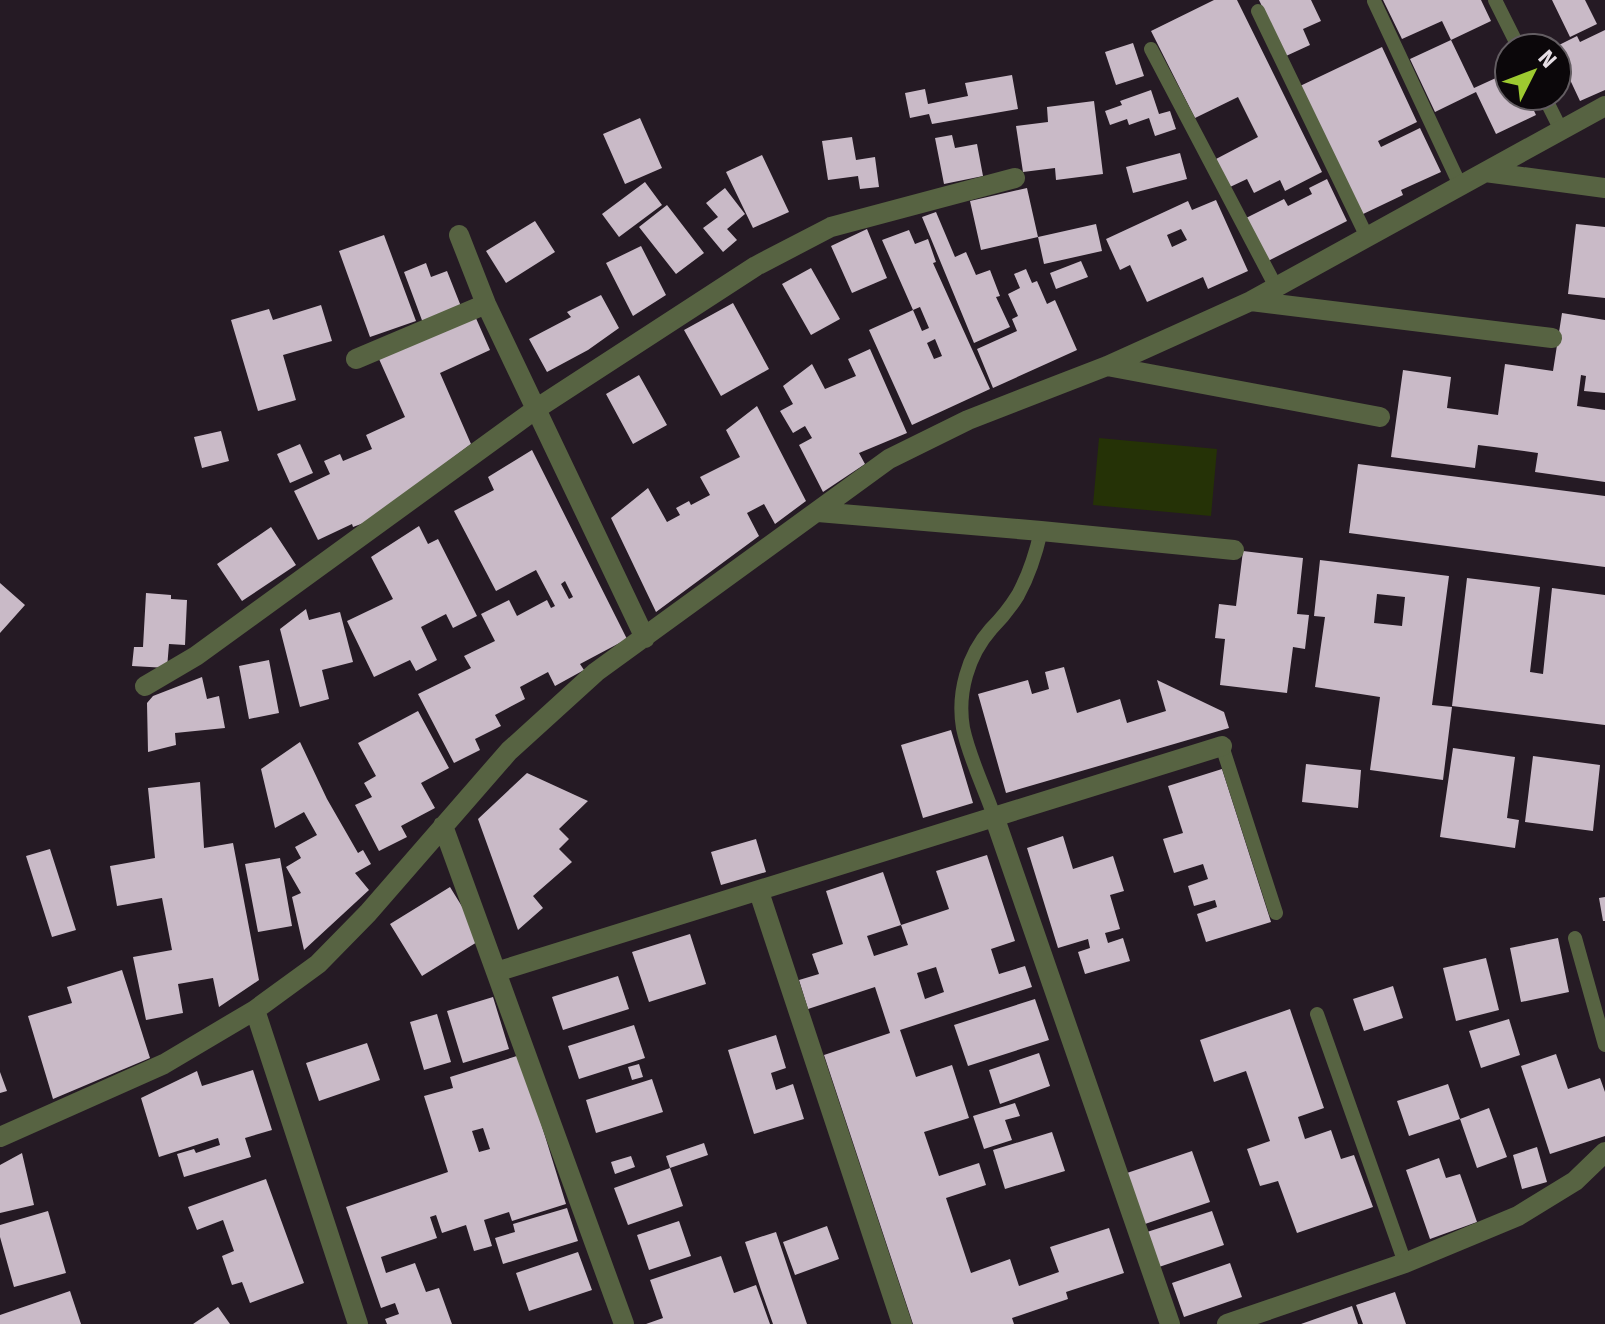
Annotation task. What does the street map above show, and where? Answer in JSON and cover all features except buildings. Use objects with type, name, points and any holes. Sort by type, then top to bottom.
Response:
[{"type":"street","points":[[0,1137],[164,1064],[255,1010],[318,964],[368,913],[509,751],[596,672],[889,459],[968,420],[1107,366],[1251,301],[1605,106]]},
{"type":"street","points":[[1485,172],[1605,188]]},
{"type":"street","points":[[145,686],[196,656],[536,409],[756,266],[831,227],[1015,178]]},
{"type":"street","points":[[459,235],[486,304],[645,638]]},
{"type":"street","points":[[1251,301],[1552,338]]},
{"type":"street","points":[[356,359],[486,304]]},
{"type":"street","points":[[1107,366],[1380,417]]},
{"type":"street","points":[[818,512],[1234,550]]},
{"type":"street","points":[[496,972],[1222,746]]},
{"type":"street","points":[[994,816],[1170,1324]]},
{"type":"street","points":[[443,826],[624,1324]]},
{"type":"street","points":[[759,892],[902,1324]]},
{"type":"street","points":[[255,1010],[358,1324]]},
{"type":"street","points":[[1227,1324],[1405,1263],[1518,1216],[1575,1181],[1605,1152]]},
{"type":"lane","points":[[1495,0],[1511,32]]},
{"type":"lane","points":[[1374,1],[1460,185]]},
{"type":"lane","points":[[1258,11],[1367,237]]},
{"type":"lane","points":[[1151,49],[1276,287]]},
{"type":"lane","points":[[1552,112],[1561,130]]},
{"type":"lane","points":[[994,816],[964,729],[963,692],[969,666],[981,643],[1004,617],[1018,594],[1030,569],[1041,531]]},
{"type":"lane","points":[[1222,746],[1276,913]]},
{"type":"lane","points":[[1575,938],[1605,1045]]},
{"type":"lane","points":[[1317,1014],[1405,1263]]},
{"type":"green space","points":[[1099,438],[1217,449],[1211,516],[1093,505]]}]
